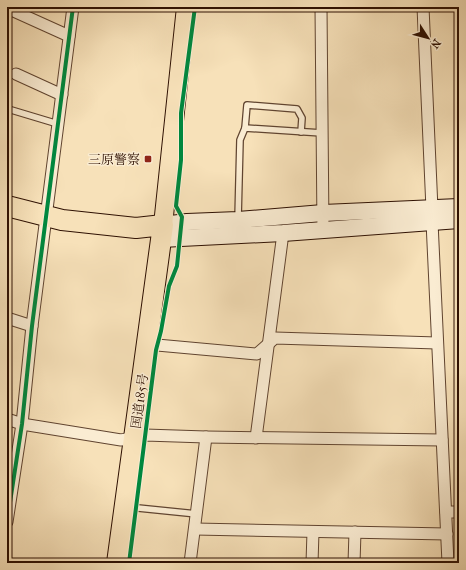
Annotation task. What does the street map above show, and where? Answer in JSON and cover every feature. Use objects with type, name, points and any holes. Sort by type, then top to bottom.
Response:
[{"type":"highway","points":[[7,206],[46,222],[93,234],[162,232]]},
{"type":"highway","points":[[7,218],[46,222]]},
{"type":"highway","name":"国道185号","points":[[117,563],[162,232]]},
{"type":"main road","points":[[162,232],[186,7]]},
{"type":"street","points":[[7,516],[22,424],[32,326],[73,7]]},
{"type":"street","points":[[321,7],[323,230]]},
{"type":"street","points":[[423,7],[448,563]]},
{"type":"street","points":[[7,8],[69,36]]},
{"type":"street","points":[[16,74],[62,95]]},
{"type":"street","points":[[162,232],[282,233],[323,230],[432,215],[459,207]]},
{"type":"street","points":[[162,232],[187,222],[238,220],[323,213],[432,215],[459,220]]},
{"type":"street","points":[[256,438],[282,233]]},
{"type":"street","points":[[7,318],[32,326]]},
{"type":"street","points":[[146,344],[257,354],[275,338],[438,343]]},
{"type":"street","points":[[7,419],[22,424],[121,440],[145,435],[442,440]]},
{"type":"street","points":[[190,563],[206,437]]},
{"type":"street","points":[[446,512],[459,512]]},
{"type":"street","points":[[195,529],[447,534]]},
{"type":"street","points":[[312,563],[313,532]]},
{"type":"street","points":[[354,563],[355,532]]},
{"type":"lane","points":[[238,220],[240,140],[245,128],[247,105],[297,109],[302,118],[301,132]]},
{"type":"lane","points":[[8,109],[58,124]]},
{"type":"lane","points":[[245,128],[322,133]]},
{"type":"lane","points":[[138,508],[197,514]]},
{"type":"cycle path","points":[[7,522],[22,424],[32,326],[73,7]]},
{"type":"cycle path","points":[[129,563],[156,350],[169,286],[177,266],[182,217],[176,206],[181,160],[181,113],[195,7]]},
{"type":"place","name":"三原警察","points":[[148,159]]}]
